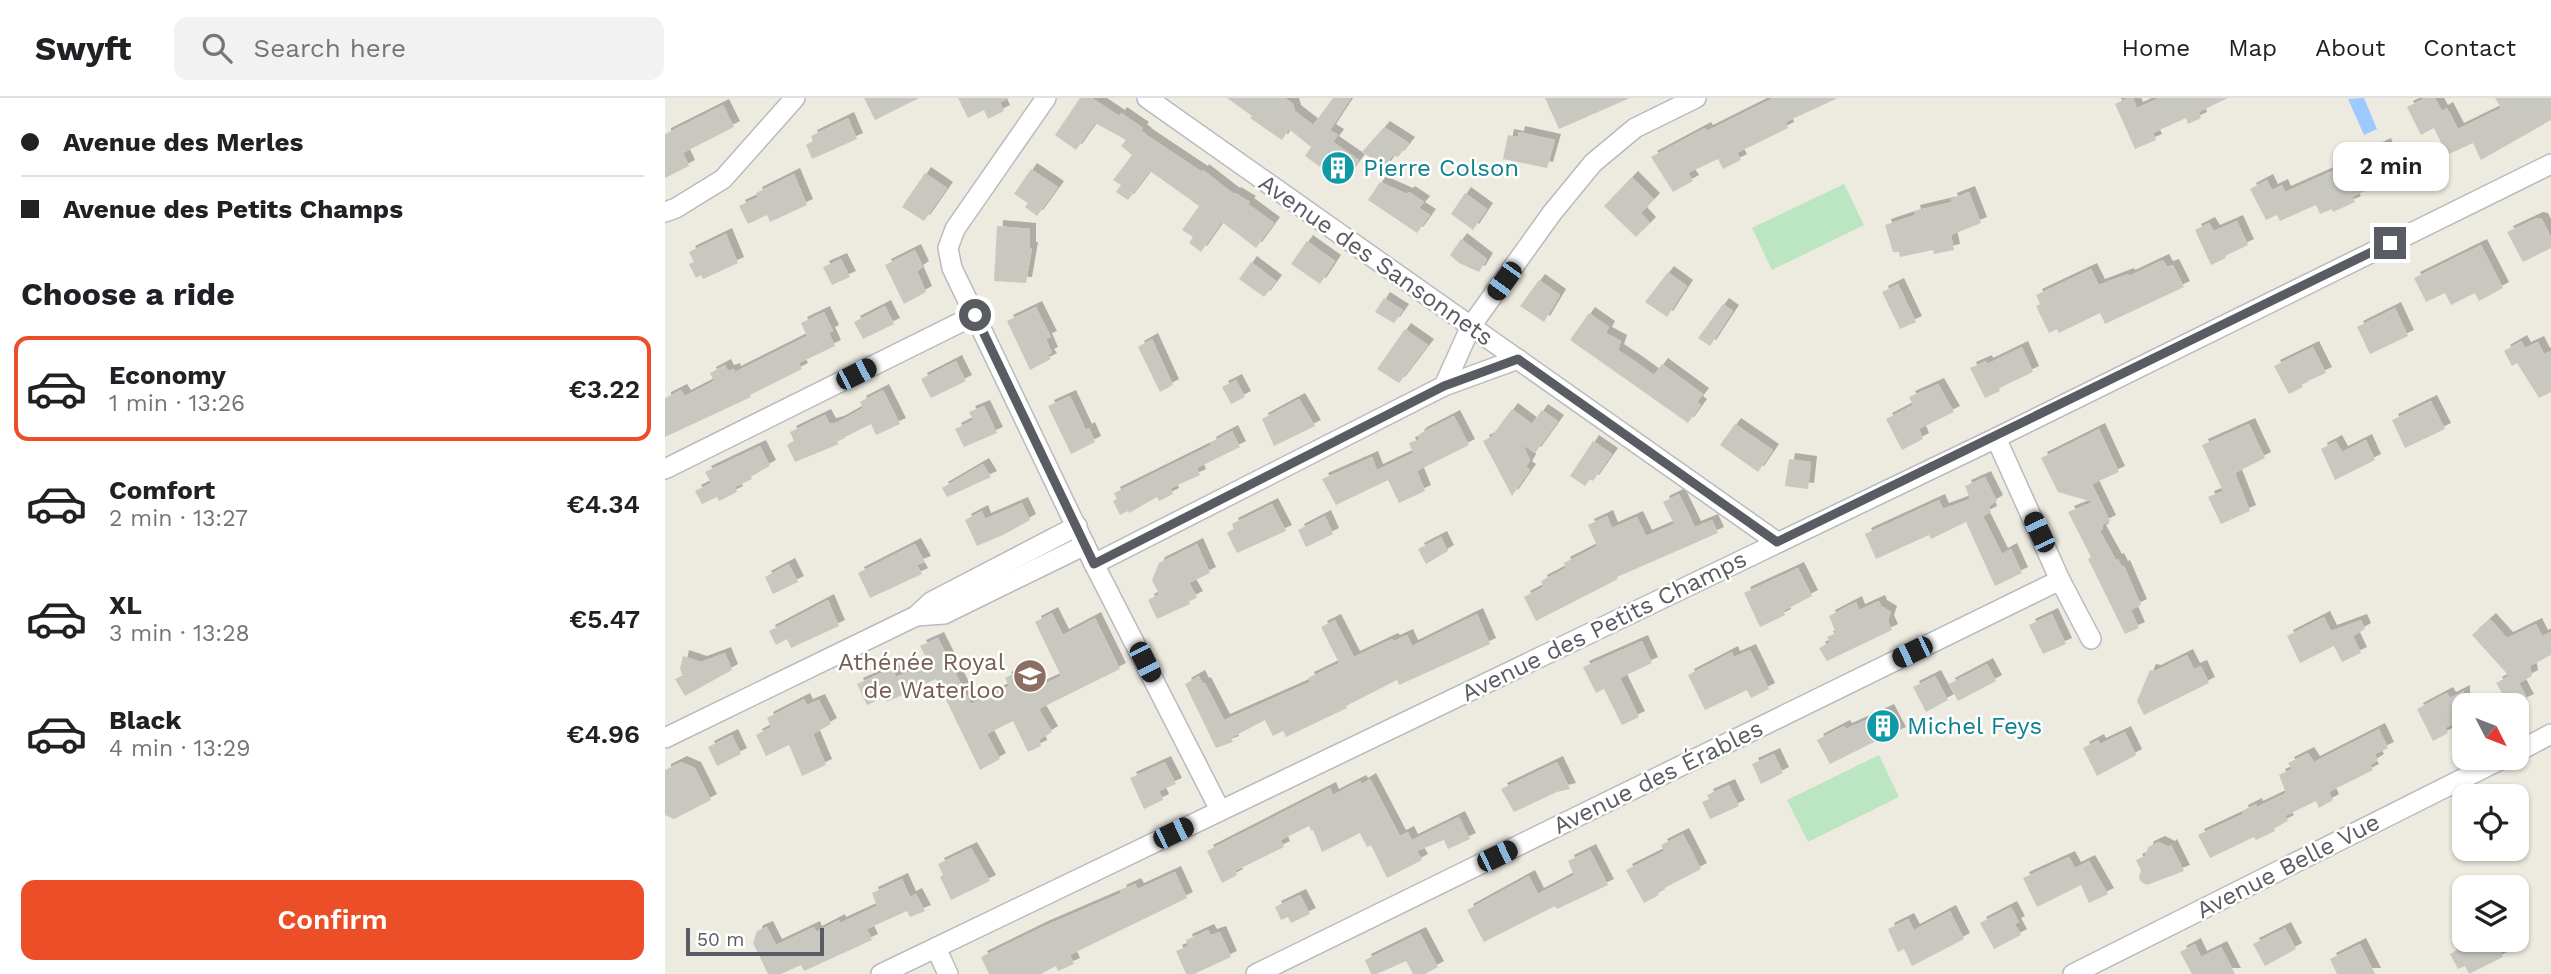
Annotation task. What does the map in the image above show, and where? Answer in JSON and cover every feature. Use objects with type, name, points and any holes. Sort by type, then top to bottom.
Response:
[{"type":"street","points":[[665,212],[723,179],[796,98]]},
{"type":"street","points":[[1046,98],[955,229],[949,248],[952,268],[1094,564],[1220,810]]},
{"type":"street","name":"Avenue des Sansonnets","points":[[1147,98],[1777,542]]},
{"type":"street","points":[[1444,386],[1471,326],[1552,212],[1593,163],[1635,128],[1696,98]]},
{"type":"street","name":"Avenue des Petits Champs","points":[[881,974],[1996,438],[2551,164]]},
{"type":"street","points":[[665,469],[975,315]]},
{"type":"street","points":[[1094,564],[1444,386],[1518,359]]},
{"type":"street","points":[[1996,438],[2060,580],[2091,639]]},
{"type":"street","points":[[665,738],[916,616],[931,602],[1077,526]]},
{"type":"street","points":[[916,616],[944,614],[1085,545]]},
{"type":"street","name":"Avenue des Érables","points":[[1256,974],[2060,580]]},
{"type":"street","points":[[2529,745],[2551,734]]},
{"type":"street","name":"Avenue Belle Vue","points":[[2073,974],[2480,770]]},
{"type":"street","points":[[936,948],[948,974]]},
{"type":"green space","points":[[1844,184],[1864,225],[1772,270],[1752,228]]},
{"type":"green space","points":[[1879,755],[1899,797],[1808,842],[1787,800]]},
{"type":"water","points":[[2364,98],[2377,129],[2364,135],[2348,99]]},
{"type":"building","points":[[864,98],[919,98],[875,120]]},
{"type":"building","points":[[958,98],[1009,98],[1000,102],[1004,111],[988,119],[984,110],[968,118]]},
{"type":"building","points":[[1080,98],[1092,98],[1119,116],[1121,113],[1143,128],[1141,130],[1148,136],[1250,202],[1248,204],[1274,223],[1256,248],[1222,222],[1201,252],[1189,243],[1193,237],[1182,230],[1199,206],[1150,171],[1128,200],[1116,192],[1121,185],[1113,180],[1132,155],[1121,146],[1126,140],[1095,123],[1076,150],[1055,135]]},
{"type":"building","points":[[1227,98],[1285,98],[1293,104],[1295,111],[1313,125],[1333,98],[1351,98],[1330,130],[1338,135],[1333,142],[1359,160],[1342,183],[1305,156],[1311,147],[1289,129],[1282,140]]},
{"type":"building","points":[[1545,98],[1630,98],[1559,129]]},
{"type":"building","points":[[1773,98],[1838,98],[1786,122],[1788,128],[1737,153],[1741,160],[1723,169],[1718,159],[1688,173],[1693,181],[1673,192],[1651,157],[1705,128],[1707,131]]},
{"type":"building","points":[[2133,98],[2137,108],[2159,98],[2228,98],[2199,112],[2201,118],[2188,124],[2186,118],[2153,133],[2156,140],[2135,149],[2115,104]]},
{"type":"building","points":[[2425,98],[2435,98],[2442,111],[2447,108],[2458,129],[2501,108],[2495,98],[2551,98],[2551,120],[2481,160],[2473,143],[2447,155],[2434,128],[2421,135],[2407,107]]},
{"type":"building","points":[[723,105],[734,127],[683,153],[689,166],[665,178],[665,134]]},
{"type":"building","points":[[848,118],[857,139],[812,159],[806,145],[813,141],[811,136]]},
{"type":"building","points":[[1384,127],[1409,143],[1398,157],[1393,155],[1385,167],[1362,152]]},
{"type":"building","points":[[1519,132],[1555,140],[1547,168],[1503,159],[1508,135],[1518,137]]},
{"type":"building","points":[[2385,144],[2400,181],[2384,187],[2383,183],[2352,197],[2355,202],[2333,212],[2332,209],[2320,214],[2316,205],[2280,221],[2277,215],[2266,220],[2250,189],[2267,180],[2272,190],[2282,185],[2285,192],[2339,168],[2334,158],[2351,150],[2355,158]]},
{"type":"building","points":[[1031,169],[1058,187],[1037,216],[1025,207],[1028,203],[1014,194]]},
{"type":"building","points":[[925,173],[947,188],[924,221],[902,207]]},
{"type":"building","points":[[794,174],[807,205],[770,222],[767,215],[748,224],[739,206],[758,197],[756,193]]},
{"type":"building","points":[[1632,177],[1654,199],[1641,213],[1650,223],[1636,237],[1604,206]]},
{"type":"building","points":[[1380,182],[1407,194],[1409,192],[1424,202],[1419,208],[1430,215],[1417,233],[1368,200]]},
{"type":"building","points":[[1969,192],[1981,223],[1951,235],[1954,250],[1934,254],[1933,250],[1900,257],[1899,252],[1893,252],[1885,225],[1915,215],[1914,211],[1952,202],[1951,199]]},
{"type":"building","points":[[1465,193],[1487,209],[1473,230],[1451,214]]},
{"type":"building","points":[[2537,218],[2542,219],[2551,237],[2551,248],[2523,262],[2507,232]]},
{"type":"building","points":[[2237,221],[2248,245],[2211,265],[2195,230],[2209,223],[2214,231]]},
{"type":"building","points":[[997,226],[1030,229],[1032,248],[1026,283],[994,281]]},
{"type":"building","points":[[726,234],[738,263],[703,279],[701,275],[696,278],[689,264],[694,262],[689,252]]},
{"type":"building","points":[[1461,239],[1487,259],[1479,272],[1459,263],[1450,255]]},
{"type":"building","points":[[1307,241],[1335,261],[1320,284],[1291,264]]},
{"type":"building","points":[[2481,245],[2503,288],[2479,301],[2475,293],[2451,305],[2445,293],[2426,302],[2414,278]]},
{"type":"building","points":[[915,250],[923,267],[917,271],[926,292],[904,304],[885,265]]},
{"type":"building","points":[[841,259],[850,277],[832,285],[823,267]]},
{"type":"building","points":[[2163,260],[2167,267],[2173,265],[2184,287],[2105,324],[2100,313],[2059,333],[2057,329],[2049,333],[2036,306],[2040,304],[2036,295],[2091,269],[2099,285],[2128,274],[2129,276]]},
{"type":"building","points":[[1251,262],[1276,281],[1264,297],[1239,279]]},
{"type":"building","points":[[1668,272],[1687,286],[1667,317],[1645,302]]},
{"type":"building","points":[[1539,280],[1560,295],[1544,322],[1520,306]]},
{"type":"building","points":[[1898,284],[1916,322],[1900,329],[1882,292]]},
{"type":"building","points":[[1384,298],[1403,310],[1394,323],[1375,312]]},
{"type":"building","points":[[1723,304],[1733,311],[1710,346],[1698,338]]},
{"type":"building","points":[[885,306],[894,324],[863,339],[854,322]]},
{"type":"building","points":[[1036,307],[1051,337],[1046,339],[1052,353],[1048,355],[1051,359],[1030,370],[1007,321]]},
{"type":"building","points":[[2395,308],[2408,336],[2370,354],[2357,327]]},
{"type":"building","points":[[824,312],[833,331],[829,333],[835,346],[799,363],[802,369],[750,395],[751,397],[665,437],[665,398],[681,390],[685,396],[714,381],[710,373],[725,365],[728,371],[734,369],[735,372],[807,336],[801,323]]},
{"type":"building","points":[[1589,313],[1609,327],[1606,333],[1621,341],[1618,350],[1654,375],[1662,364],[1703,394],[1697,402],[1701,405],[1688,423],[1570,340]]},
{"type":"building","points":[[1405,329],[1428,345],[1399,383],[1377,369]]},
{"type":"building","points":[[1152,339],[1173,385],[1160,392],[1138,347]]},
{"type":"building","points":[[2521,341],[2525,348],[2538,342],[2544,354],[2551,351],[2551,392],[2539,398],[2517,363],[2512,366],[2504,351]]},
{"type":"building","points":[[2022,347],[2033,372],[1999,388],[2000,391],[1985,398],[1970,368],[1986,361],[1987,364]]},
{"type":"building","points":[[2313,347],[2326,373],[2301,384],[2303,387],[2289,394],[2274,366]]},
{"type":"building","points":[[956,361],[966,381],[931,398],[921,379]]},
{"type":"building","points":[[1236,380],[1245,397],[1231,404],[1222,387]]},
{"type":"building","points":[[1938,384],[1954,412],[1919,429],[1923,439],[1902,450],[1886,419],[1913,405],[1909,397]]},
{"type":"building","points":[[883,390],[900,424],[876,435],[871,424],[837,442],[839,444],[795,462],[787,445],[794,441],[790,432],[825,415],[830,424],[838,422],[863,408],[860,402]]},
{"type":"building","points":[[1070,396],[1086,430],[1089,428],[1095,442],[1071,454],[1048,406]]},
{"type":"building","points":[[1299,399],[1315,426],[1274,446],[1262,419]]},
{"type":"building","points":[[2431,401],[2445,429],[2405,448],[2392,420]]},
{"type":"building","points":[[984,406],[997,433],[964,447],[955,429],[973,420],[969,412]]},
{"type":"building","points":[[1512,409],[1532,424],[1542,410],[1558,421],[1535,453],[1523,445],[1530,460],[1526,467],[1530,470],[1512,496],[1483,441],[1491,437]]},
{"type":"building","points":[[1454,416],[1469,445],[1417,471],[1425,491],[1399,503],[1388,480],[1336,505],[1322,479],[1372,457],[1377,470],[1413,453],[1409,443],[1420,439],[1418,436],[1421,433]]},
{"type":"building","points":[[1735,424],[1773,450],[1758,472],[1720,445]]},
{"type":"building","points":[[2249,424],[2265,458],[2235,473],[2250,511],[2221,524],[2208,497],[2223,491],[2202,445]]},
{"type":"building","points":[[2099,429],[2119,472],[2092,484],[2110,521],[2102,525],[2103,529],[2100,531],[2116,560],[2124,566],[2141,605],[2131,610],[2139,628],[2125,634],[2068,512],[2093,502],[2058,492],[2041,458]]},
{"type":"building","points":[[1232,431],[1240,447],[1197,468],[1200,475],[1171,488],[1173,494],[1159,501],[1157,497],[1129,513],[1128,511],[1120,515],[1113,501],[1117,499],[1114,493],[1211,445],[1210,443]]},
{"type":"building","points":[[2366,440],[2375,460],[2335,480],[2321,449],[2336,441],[2342,452]]},
{"type":"building","points":[[1593,441],[1612,454],[1593,481],[1590,479],[1585,486],[1570,476]]},
{"type":"building","points":[[760,446],[770,466],[735,487],[737,492],[719,501],[717,497],[702,504],[695,491],[711,483],[705,472]]},
{"type":"building","points":[[1789,459],[1811,462],[1808,489],[1785,486]]},
{"type":"building","points":[[983,464],[991,477],[947,497],[942,488]]},
{"type":"building","points":[[1985,477],[1997,501],[1989,506],[1991,512],[1983,516],[2002,554],[2011,549],[2022,573],[1995,586],[1966,522],[1931,539],[1929,535],[1876,559],[1865,534],[1939,500],[1943,509],[1970,499],[1965,486]]},
{"type":"building","points":[[1679,494],[1695,527],[1712,520],[1718,533],[1617,577],[1618,579],[1536,621],[1524,597],[1543,587],[1541,581],[1566,568],[1564,563],[1597,546],[1588,525],[1607,516],[1612,528],[1637,517],[1646,536],[1674,524],[1663,502]]},
{"type":"building","points":[[1022,503],[1030,520],[977,546],[965,520],[982,511],[985,519]]},
{"type":"building","points":[[1272,504],[1286,531],[1237,553],[1227,533],[1234,529],[1232,524]]},
{"type":"building","points":[[1325,516],[1333,534],[1306,547],[1298,530]]},
{"type":"building","points":[[1441,537],[1448,551],[1426,564],[1418,549]]},
{"type":"building","points":[[915,544],[925,562],[917,565],[922,574],[870,598],[858,573]]},
{"type":"building","points":[[1197,544],[1210,573],[1189,583],[1197,597],[1189,601],[1190,604],[1157,619],[1148,600],[1159,594],[1152,580],[1159,563]]},
{"type":"building","points":[[789,564],[798,582],[773,594],[765,577]]},
{"type":"building","points":[[1798,568],[1812,596],[1783,611],[1785,615],[1760,627],[1744,593]]},
{"type":"building","points":[[828,600],[839,626],[791,648],[787,639],[776,645],[769,631]]},
{"type":"building","points":[[1879,601],[1881,606],[1891,612],[1888,621],[1892,630],[1827,661],[1819,648],[1830,642],[1827,637],[1836,633],[1829,616],[1856,602],[1859,610]]},
{"type":"building","points":[[1052,613],[1063,635],[1095,618],[1120,669],[1039,709],[1052,732],[1039,740],[1041,746],[1028,752],[1013,721],[987,734],[1000,759],[980,770],[936,679],[887,702],[885,697],[867,705],[857,684],[892,668],[896,677],[929,663],[920,646],[938,638],[971,704],[1009,686],[1005,678],[1023,669],[1033,689],[1061,676],[1035,622]]},
{"type":"building","points":[[1477,614],[1490,644],[1399,685],[1397,680],[1286,737],[1283,731],[1273,736],[1265,720],[1231,738],[1233,742],[1216,748],[1185,684],[1199,676],[1224,720],[1310,682],[1308,678],[1339,663],[1321,627],[1335,620],[1354,657],[1407,635],[1412,646]]},
{"type":"building","points":[[2052,614],[2066,644],[2043,654],[2029,625]]},
{"type":"building","points":[[2324,617],[2331,631],[2361,620],[2365,629],[2353,636],[2361,653],[2342,662],[2334,646],[2300,663],[2287,636]]},
{"type":"building","points":[[2490,619],[2507,638],[2536,624],[2542,636],[2551,632],[2551,655],[2530,666],[2532,676],[2519,683],[2524,693],[2502,693],[2496,683],[2509,676],[2472,635]]},
{"type":"building","points":[[1642,641],[1652,663],[1620,678],[1639,717],[1622,725],[1604,689],[1596,693],[1583,667]]},
{"type":"building","points":[[1750,650],[1769,689],[1751,698],[1747,690],[1705,710],[1688,675],[1732,652],[1734,657]]},
{"type":"building","points":[[725,653],[732,670],[685,696],[675,679],[683,675],[680,669],[683,656],[701,662]]},
{"type":"building","points":[[2187,655],[2194,669],[2201,666],[2209,683],[2144,715],[2137,701],[2150,670],[2155,671]]},
{"type":"building","points":[[1987,664],[1996,681],[1958,701],[1949,684]]},
{"type":"building","points":[[1935,676],[1948,700],[1926,712],[1913,687]]},
{"type":"building","points":[[2447,693],[2452,697],[2452,724],[2445,728],[2448,733],[2433,741],[2417,709]]},
{"type":"building","points":[[804,699],[807,705],[819,700],[831,724],[813,734],[826,765],[802,776],[789,745],[766,756],[756,735],[771,727],[767,718]]},
{"type":"building","points":[[1888,710],[1900,733],[1879,742],[1878,740],[1830,764],[1817,740],[1844,726],[1846,729]]},
{"type":"building","points":[[2379,729],[2388,748],[2375,754],[2378,760],[2370,765],[2373,770],[2329,792],[2333,800],[2319,808],[2316,801],[2285,816],[2288,821],[2274,828],[2275,831],[2256,840],[2254,837],[2210,858],[2198,835],[2243,814],[2242,811],[2256,804],[2257,807],[2286,793],[2279,775],[2292,769],[2288,763],[2308,753],[2314,762]]},
{"type":"building","points":[[2125,732],[2136,755],[2097,776],[2083,748],[2098,740],[2100,744]]},
{"type":"building","points":[[732,735],[741,754],[717,766],[708,747]]},
{"type":"building","points":[[1774,754],[1783,773],[1761,784],[1752,764]]},
{"type":"building","points":[[681,762],[695,768],[711,800],[674,819],[665,815],[665,770]]},
{"type":"building","points":[[1165,762],[1176,784],[1159,791],[1163,800],[1144,809],[1130,778]]},
{"type":"building","points":[[1557,762],[1570,789],[1557,792],[1514,812],[1501,789]]},
{"type":"building","points":[[1370,779],[1400,836],[1408,832],[1412,840],[1459,817],[1470,839],[1448,849],[1444,840],[1417,851],[1422,860],[1387,878],[1371,845],[1367,847],[1360,833],[1322,852],[1309,826],[1281,840],[1284,847],[1235,871],[1237,875],[1222,883],[1207,851],[1330,788],[1333,795],[1360,781],[1362,784]]},
{"type":"building","points":[[1729,785],[1739,806],[1710,819],[1702,802],[1709,799],[1707,795]]},
{"type":"building","points":[[1683,834],[1701,869],[1657,892],[1659,895],[1644,903],[1626,870],[1664,851],[1661,845]]},
{"type":"building","points":[[2159,842],[2169,847],[2171,845],[2184,871],[2147,885],[2141,882],[2141,870],[2136,860],[2145,856],[2148,847]]},
{"type":"building","points":[[971,848],[990,881],[951,900],[940,877],[943,875],[938,864]]},
{"type":"building","points":[[1590,850],[1608,885],[1557,909],[1555,906],[1484,942],[1467,910],[1529,876],[1538,894],[1574,875],[1568,861]]},
{"type":"building","points":[[2069,857],[2075,868],[2089,861],[2108,894],[2089,903],[2081,885],[2037,907],[2023,878]]},
{"type":"building","points":[[1175,872],[1187,898],[1070,955],[1074,964],[1058,971],[1056,966],[1041,974],[989,974],[981,957],[1121,893],[1120,891],[1135,884],[1138,889]]},
{"type":"building","points":[[902,879],[910,897],[916,894],[925,911],[910,917],[907,911],[867,929],[872,940],[804,971],[801,965],[781,974],[768,974],[753,943],[757,931],[767,927],[776,945],[814,927],[816,932],[877,906],[872,893]]},
{"type":"building","points":[[1300,895],[1310,914],[1291,923],[1288,917],[1281,920],[1275,907]]},
{"type":"building","points":[[2011,907],[2019,922],[2015,924],[2021,935],[1994,949],[1980,923]]},
{"type":"building","points":[[1950,911],[1964,939],[1912,966],[1904,949],[1898,952],[1888,929],[1908,919],[1914,930]]},
{"type":"building","points":[[2285,928],[2296,949],[2265,966],[2253,944]]},
{"type":"building","points":[[1208,930],[1211,935],[1220,932],[1231,957],[1194,974],[1186,974],[1176,951],[1188,946],[1186,940]]},
{"type":"building","points":[[1420,933],[1438,967],[1425,974],[1413,974],[1406,961],[1371,974],[1365,960]]},
{"type":"building","points":[[2195,944],[2201,957],[2221,947],[2235,974],[2192,974],[2180,952]]},
{"type":"building","points":[[2360,944],[2375,974],[2337,974],[2330,959]]},
{"type":"building","points":[[2500,952],[2503,957],[2469,974],[2465,966],[2458,969],[2450,954]]},
{"type":"place","name":"Pierre Colson","points":[[1338,168]]},
{"type":"place","name":"Athénée Royal de Waterloo","points":[[1030,676]]},
{"type":"place","name":"Michel Feys","points":[[1883,726]]},
{"type":"route","points":[[975,315],[1094,564],[1444,386],[1518,359],[1777,542],[1996,438],[2390,243]]}]
